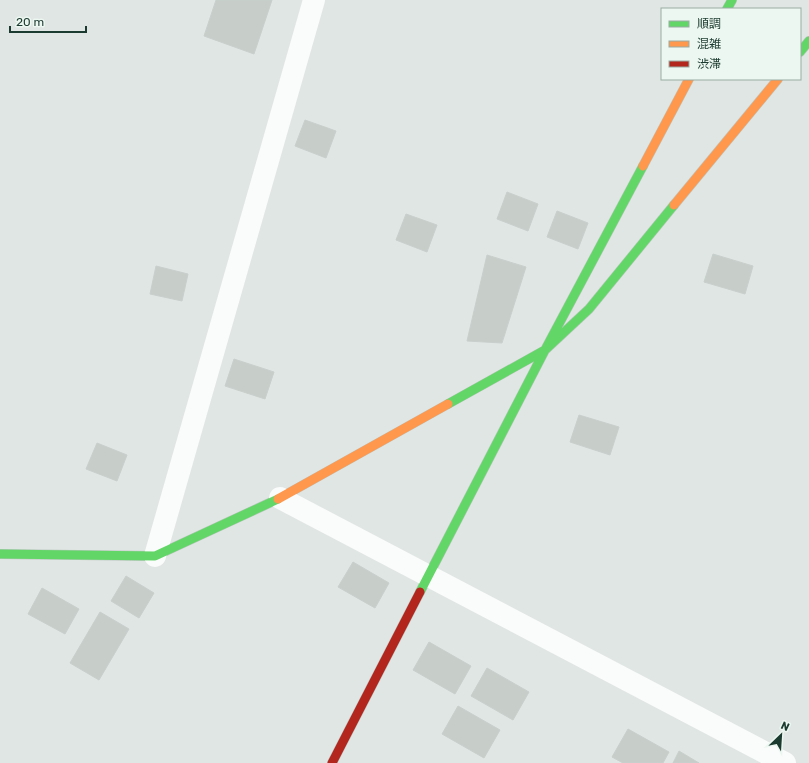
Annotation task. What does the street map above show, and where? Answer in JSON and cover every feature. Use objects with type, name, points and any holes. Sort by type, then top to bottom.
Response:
[{"type":"street","points":[[155,556],[314,0]]},
{"type":"street","points":[[801,51],[809,41]]},
{"type":"street","points":[[332,763],[430,576],[545,350],[689,80]]},
{"type":"street","points":[[0,554],[155,556],[280,498],[545,350],[589,309],[777,80]]},
{"type":"street","points":[[280,498],[785,763]]},
{"type":"building","points":[[216,0],[272,0],[254,54],[204,36]]},
{"type":"building","points":[[305,120],[336,131],[326,158],[295,146]]},
{"type":"building","points":[[507,192],[538,204],[528,231],[497,219]]},
{"type":"building","points":[[557,211],[588,223],[578,249],[547,237]]},
{"type":"building","points":[[406,214],[437,225],[427,252],[396,240]]},
{"type":"building","points":[[713,254],[753,266],[745,294],[704,282]]},
{"type":"building","points":[[487,255],[526,267],[502,343],[467,341]]},
{"type":"building","points":[[156,266],[188,274],[182,301],[150,294]]},
{"type":"building","points":[[234,359],[274,372],[265,399],[225,386]]},
{"type":"building","points":[[579,415],[619,427],[610,455],[570,442]]},
{"type":"building","points":[[97,443],[127,455],[117,481],[86,469]]},
{"type":"building","points":[[353,562],[389,583],[375,608],[338,587]]},
{"type":"building","points":[[126,576],[154,593],[139,618],[111,601]]},
{"type":"building","points":[[42,588],[79,609],[65,634],[28,614]]},
{"type":"building","points":[[100,612],[129,629],[99,680],[70,663]]},
{"type":"building","points":[[429,642],[471,666],[455,694],[413,670]]},
{"type":"building","points":[[487,668],[529,692],[513,720],[471,696]]},
{"type":"building","points":[[458,706],[500,730],[484,758],[442,734]]},
{"type":"building","points":[[628,729],[669,752],[663,763],[623,763],[612,757]]},
{"type":"building","points":[[679,751],[699,763],[673,763]]},
{"type":"traffic: fast","points":[[728,8],[732,0]]},
{"type":"traffic: fast","points":[[801,51],[809,41]]},
{"type":"traffic: fast","points":[[420,592],[545,350],[643,166]]},
{"type":"traffic: fast","points":[[448,404],[545,350],[589,309],[674,205]]},
{"type":"traffic: fast","points":[[0,554],[155,556],[278,499]]},
{"type":"traffic: slow","points":[[643,166],[688,80]]},
{"type":"traffic: slow","points":[[674,205],[777,80]]},
{"type":"traffic: slow","points":[[278,499],[448,404]]},
{"type":"traffic: jam","points":[[332,763],[420,592]]}]
